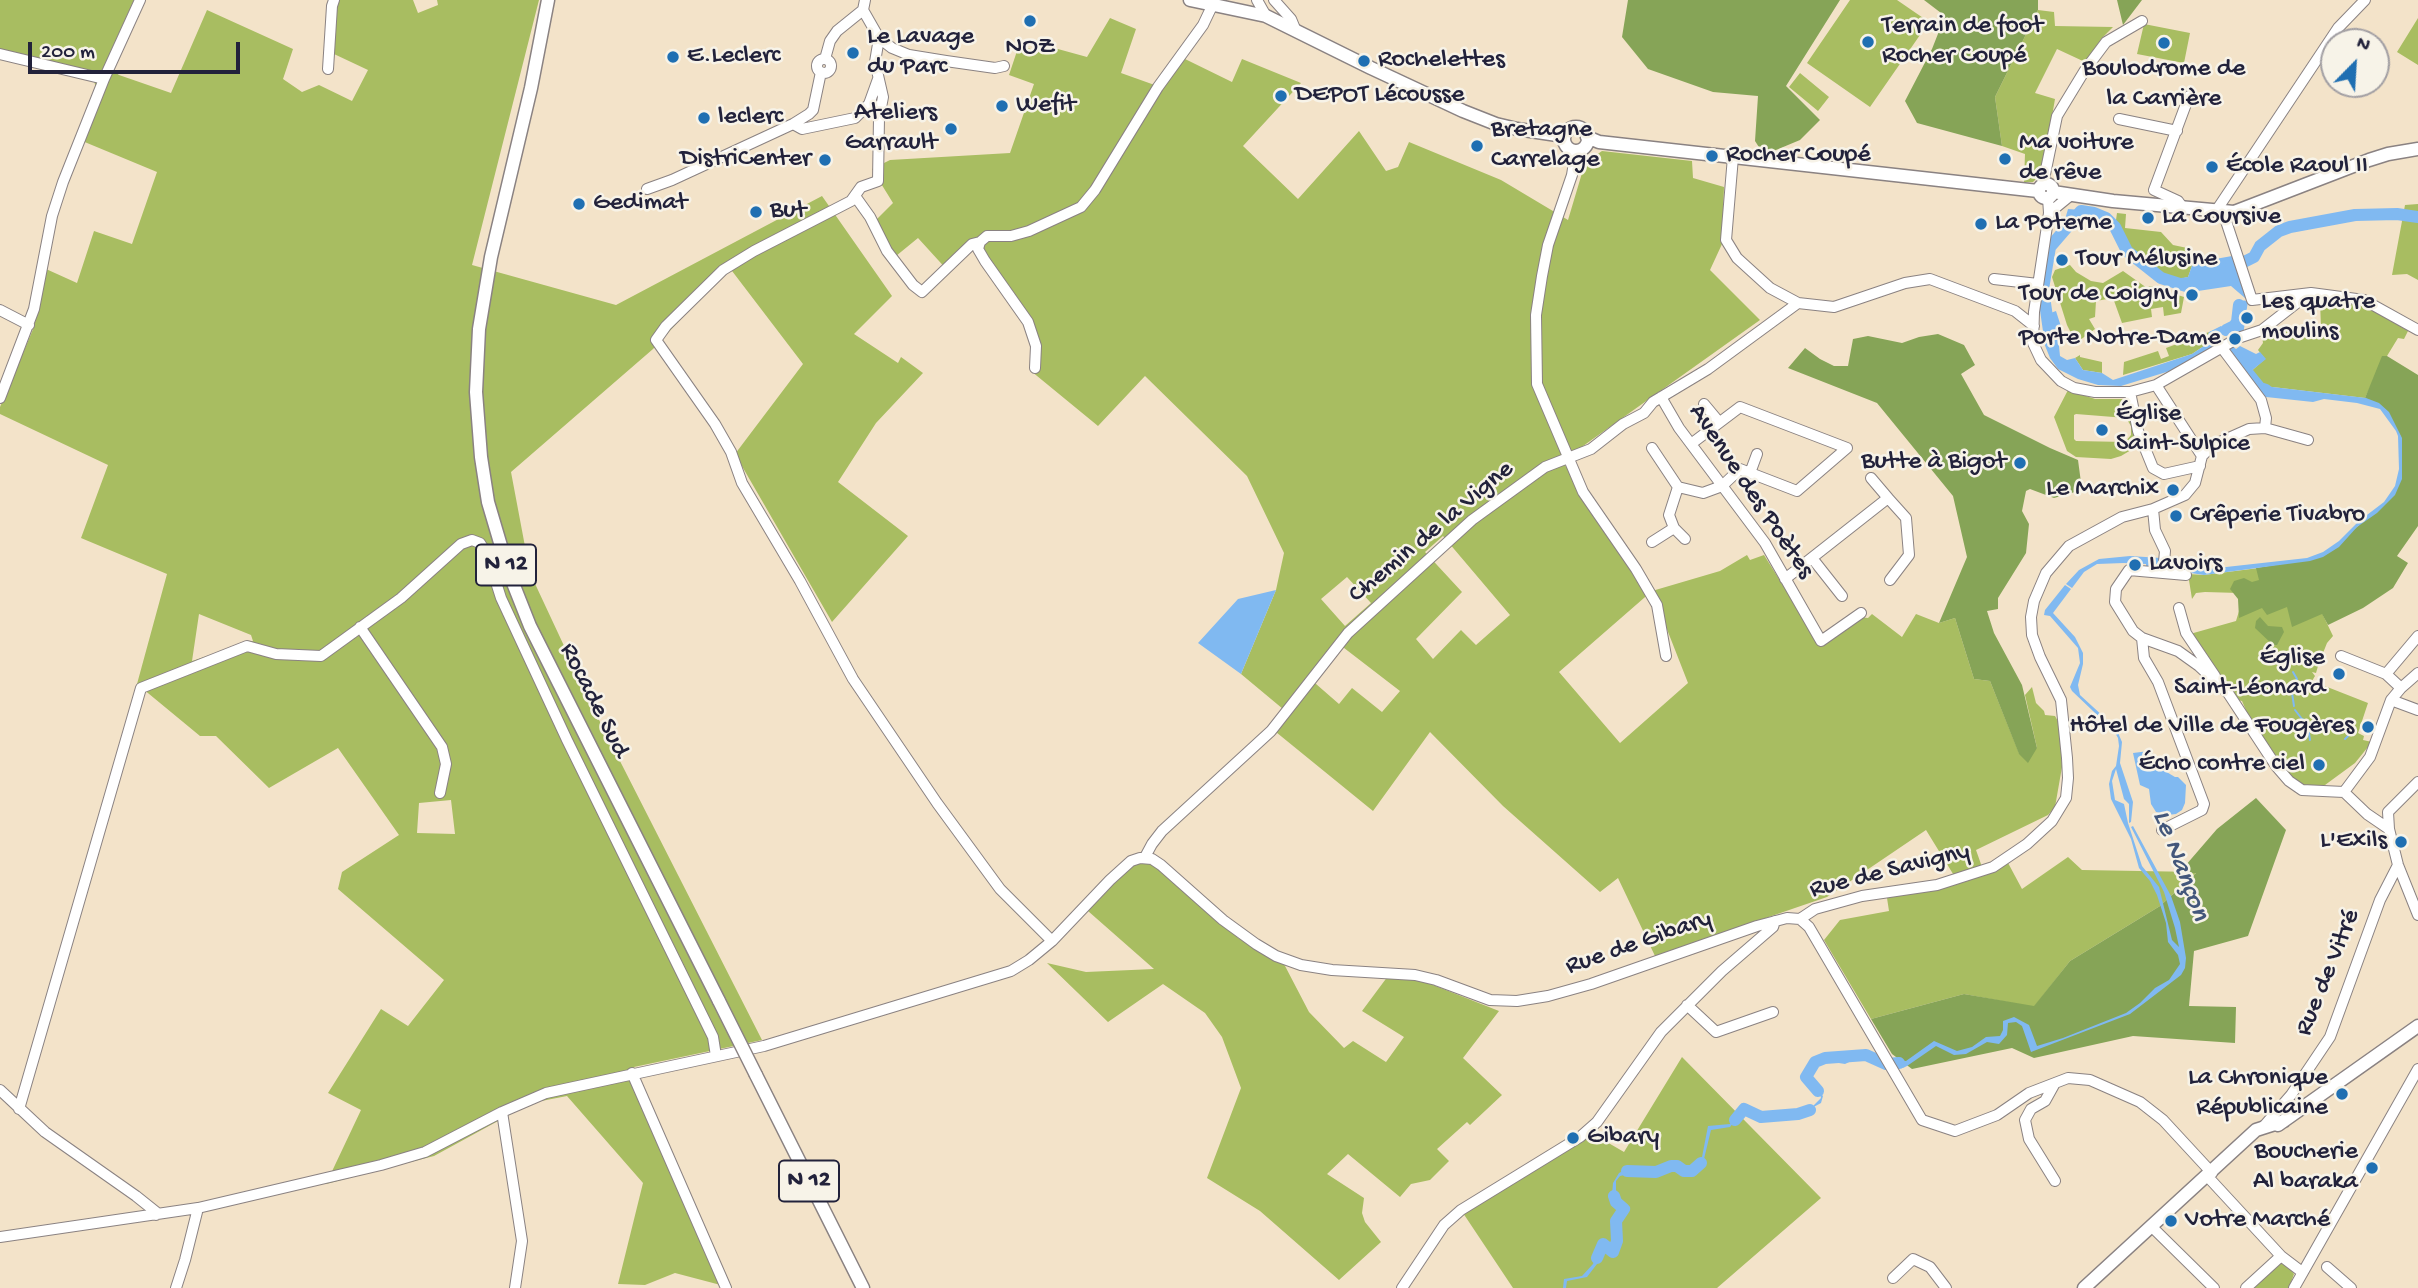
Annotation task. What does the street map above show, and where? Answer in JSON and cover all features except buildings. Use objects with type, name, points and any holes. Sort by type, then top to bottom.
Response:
[{"type":"main road","name":"Rocade Sud","points":[[548,0],[531,88],[491,257],[479,329],[476,392],[488,502],[509,573],[530,626],[863,1288]]},
{"type":"main road","name":"Rocade Sud","points":[[531,88],[537,75],[555,0]]},
{"type":"main road","points":[[1190,0],[1266,16],[1474,115],[1517,130],[1564,136]]},
{"type":"main road","points":[[1577,127],[1584,130],[1587,137],[1583,148],[1576,150],[1567,146],[1564,136],[1568,130],[1577,127]]},
{"type":"main road","points":[[1587,137],[1600,142],[2220,212],[2247,208],[2388,154],[2418,149]]},
{"type":"main road","points":[[2210,1175],[2416,1031]]},
{"type":"main road","points":[[2084,1288],[2256,1130],[2284,1121]]},
{"type":"street","points":[[0,398],[29,325],[52,216],[104,79],[140,0]]},
{"type":"street","points":[[328,69],[334,0]]},
{"type":"street","points":[[1257,0],[1266,16]]},
{"type":"street","points":[[1274,0],[1292,19],[1296,31]]},
{"type":"street","points":[[2365,0],[2339,28],[2220,212],[2252,300],[2311,293],[2364,300],[2418,330]]},
{"type":"street","points":[[855,195],[870,217],[887,251],[913,285],[922,292],[972,244],[987,236],[1011,236],[1029,231],[1081,207],[1095,190],[1158,87],[1203,25],[1213,4]]},
{"type":"street","points":[[647,189],[793,124],[813,110],[821,72],[817,65],[820,60],[825,59],[830,41],[837,32],[864,5],[879,38],[892,48],[909,55],[995,68],[1004,66]]},
{"type":"street","points":[[2142,21],[2106,42],[2057,116],[2045,191],[2049,213],[2034,326],[2033,343],[2040,360],[2061,381],[2074,388],[2095,392],[2130,392],[2156,385],[2236,340],[2262,330],[2311,293]]},
{"type":"street","points":[[879,38],[875,62],[883,97],[879,118],[878,181],[861,187],[851,201],[723,270],[666,326],[656,340],[715,424],[731,452],[742,483],[794,569],[853,679],[937,803],[1000,889],[1052,941]]},
{"type":"street","points":[[0,54],[104,79]]},
{"type":"street","points":[[793,124],[802,129],[855,118],[869,104],[878,78]]},
{"type":"street","points":[[2183,208],[2178,201],[2154,190],[2189,96]]},
{"type":"street","points":[[2119,119],[2177,131]]},
{"type":"street","points":[[1576,150],[1572,175],[1548,245],[1536,315],[1537,384],[1583,492],[1636,569],[1657,605],[1666,656]]},
{"type":"street","points":[[1733,157],[1726,240],[1737,258],[1770,288],[1798,303],[1834,307],[1905,283],[1930,279],[2015,311],[2034,326]]},
{"type":"street","points":[[2049,213],[2071,195]]},
{"type":"street","points":[[980,242],[978,249],[985,261],[1028,322],[1036,346],[1035,368]]},
{"type":"street","points":[[1994,279],[2038,285]]},
{"type":"street","name":"Chemin de la Vigne","points":[[1145,857],[1162,831],[1271,731],[1348,633],[1472,520],[1545,467],[1567,456],[1591,449],[1623,424],[1644,413],[1653,402],[1707,369],[1798,303]]},
{"type":"street","points":[[0,310],[29,325]]},
{"type":"street","points":[[2222,348],[2262,400],[2265,428]]},
{"type":"street","points":[[2156,385],[2201,461]]},
{"type":"street","points":[[2130,392],[2138,431],[2153,468],[2164,474],[2201,461],[2213,445],[2249,429],[2265,428],[2308,440]]},
{"type":"street","name":"Avenue des Poètes","points":[[1661,397],[1691,444],[1765,543],[1821,640],[1861,613]]},
{"type":"street","points":[[1704,404],[1719,422]]},
{"type":"street","points":[[1652,448],[1678,487],[1703,494],[1722,486],[1740,469],[1797,491],[1847,448],[1740,407],[1691,444]]},
{"type":"street","points":[[1750,473],[1757,454]]},
{"type":"street","name":"Rue de Savigny","points":[[1800,919],[1815,909],[1862,896],[1937,885],[1993,867],[2027,844],[2052,821],[2066,798],[2067,758],[2061,699],[2032,635],[2034,601],[2046,573],[2068,546],[2122,517],[2151,510],[2185,495],[2195,483],[2201,461]]},
{"type":"street","points":[[1871,478],[1906,518],[1909,555],[1890,580]]},
{"type":"street","points":[[1678,487],[1669,515],[1674,528],[1685,540]]},
{"type":"street","points":[[1785,579],[1888,498]]},
{"type":"street","points":[[2151,510],[2155,530],[2165,551],[2163,571]]},
{"type":"street","points":[[1652,542],[1674,528]]},
{"type":"street","points":[[19,1109],[141,688],[247,646],[276,654],[321,656],[401,598],[461,544],[472,540],[480,543],[487,554],[501,598],[567,740],[713,1037],[716,1056]]},
{"type":"street","points":[[1812,558],[1842,596]]},
{"type":"street","points":[[2186,575],[2129,570],[2116,589],[2115,602],[2133,631],[2142,638],[2178,651],[2228,693]]},
{"type":"street","points":[[2179,608],[2186,633],[2276,766],[2289,781],[2302,790],[2344,792],[2368,814],[2389,825]]},
{"type":"street","points":[[360,627],[442,747],[446,764],[440,793]]},
{"type":"street","points":[[2386,674],[2418,636]]},
{"type":"street","points":[[2142,638],[2144,658],[2158,682],[2204,804],[2202,810],[2162,830]]},
{"type":"street","points":[[2341,656],[2386,674],[2405,685]]},
{"type":"street","points":[[2344,792],[2370,757],[2391,700],[2418,673]]},
{"type":"street","points":[[2391,700],[2418,710]]},
{"type":"street","points":[[2418,782],[2388,813],[2398,865],[2418,915]]},
{"type":"street","points":[[0,1237],[198,1208],[381,1165],[425,1152],[502,1112],[546,1093],[814,1032],[999,975],[1029,960],[1052,941],[1131,861],[1145,857]]},
{"type":"street","name":"Rue de Gibary","points":[[1145,857],[1161,865],[1223,920],[1276,956],[1301,965],[1332,970],[1415,975],[1490,1000],[1517,1001],[1558,993],[1775,921],[1800,919]]},
{"type":"street","name":"Rue de Vitré","points":[[2264,1126],[2291,1096],[2330,1037],[2380,900],[2398,865]]},
{"type":"street","points":[[1800,919],[1810,928],[1922,1120],[1955,1131],[1997,1115],[2029,1093],[2067,1078],[2090,1080],[2140,1102],[2164,1120],[2281,1256],[2302,1272]]},
{"type":"street","points":[[1402,1288],[1433,1240],[1453,1217],[1493,1188],[1580,1137],[1597,1122],[1661,1031],[1773,927],[1775,921]]},
{"type":"street","points":[[1687,1005],[1716,1032],[1773,1012]]},
{"type":"street","points":[[2294,1288],[2418,1069]]},
{"type":"street","points":[[632,1073],[726,1288]]},
{"type":"street","points":[[2055,1083],[2045,1101],[2031,1109],[2025,1120],[2029,1139],[2055,1181]]},
{"type":"street","points":[[0,1090],[45,1132],[136,1196],[156,1212],[156,1215]]},
{"type":"street","points":[[502,1112],[522,1241],[515,1288]]},
{"type":"street","points":[[176,1288],[186,1260],[198,1208]]},
{"type":"street","points":[[2152,1227],[2214,1288]]},
{"type":"street","points":[[2246,1288],[2281,1256]]},
{"type":"street","points":[[1893,1278],[1913,1259],[1930,1267],[1946,1288]]},
{"type":"street","points":[[2327,1267],[2351,1288]]},
{"type":"green space","points":[[0,0],[134,0],[105,64],[119,75],[171,93],[207,10],[293,49],[283,79],[302,92],[319,85],[352,101],[368,70],[334,54],[325,60],[331,0],[413,0],[418,13],[438,5],[437,0],[539,0],[472,265],[616,305],[822,196],[892,296],[854,334],[898,363],[901,357],[923,373],[876,423],[838,482],[908,536],[832,622],[735,454],[803,364],[729,267],[653,349],[511,472],[530,573],[594,710],[762,1040],[634,1067],[732,1288],[675,1273],[645,1285],[618,1284],[643,1183],[567,1096],[531,1103],[434,1156],[326,1184],[361,1110],[328,1093],[381,1009],[408,1026],[444,980],[338,889],[342,872],[399,835],[338,748],[269,788],[216,736],[200,736],[137,684],[167,574],[81,538],[108,465],[0,414],[0,407],[34,327],[46,269],[77,283],[94,231],[132,244],[157,172],[75,138],[96,89],[93,76],[0,50]],"holes":[[[199,614],[251,635],[253,641],[192,661]],[[451,800],[455,834],[417,833],[419,803]]]},
{"type":"green space","points":[[1628,0],[1840,0],[1786,86],[1820,120],[1800,140],[1764,155],[1755,141],[1758,96],[1713,92],[1648,69],[1622,37]]},
{"type":"green space","name":"Terrain de foot Rocher Coupé","points":[[1850,0],[1897,0],[1929,22],[1870,107],[1807,63]]},
{"type":"green space","points":[[1924,0],[2038,0],[2038,10],[1995,97],[2002,146],[1917,123],[1905,101],[1932,49],[1945,16]]},
{"type":"green space","points":[[2117,0],[2142,0],[2123,25]]},
{"type":"green space","points":[[2038,10],[2054,12],[2055,26],[2113,27],[2085,62],[2057,49],[2035,93],[2055,99],[2045,157],[2036,179],[2033,182],[2024,182],[2025,154],[2002,146],[1995,97]]},
{"type":"green space","points":[[1110,18],[1136,29],[1121,73],[1163,88],[1185,59],[1232,82],[1242,59],[1301,83],[1243,146],[1298,199],[1359,131],[1386,171],[1398,167],[1409,142],[1501,180],[1568,220],[1585,163],[1602,151],[1692,161],[1693,178],[1724,187],[1722,244],[1710,270],[1760,320],[1562,461],[1652,591],[1720,571],[1747,555],[1750,560],[1764,555],[1819,643],[1859,617],[1868,618],[1872,614],[1902,637],[1916,614],[1939,623],[1955,618],[1974,679],[1990,681],[2019,753],[2037,748],[2025,695],[2032,687],[2036,703],[2045,715],[2055,716],[2059,723],[2062,767],[2055,807],[2048,815],[1976,850],[1982,867],[2007,861],[2022,889],[2068,857],[2082,870],[2197,872],[2160,906],[2070,961],[2034,1007],[1964,994],[1871,1019],[1824,940],[1840,920],[1889,911],[1887,898],[1958,882],[1926,830],[1827,897],[1655,956],[1618,878],[1600,892],[1503,806],[1430,732],[1373,811],[1271,728],[1283,709],[1241,674],[1276,590],[1284,553],[1247,476],[1145,376],[1098,426],[1031,371],[1031,345],[1027,326],[972,250],[949,272],[918,238],[896,256],[875,221],[893,203],[872,169],[890,160],[1010,153],[1034,84],[1009,75],[1019,45],[1045,54],[1047,46],[1087,57]],"holes":[[[1443,536],[1510,615],[1476,645],[1461,630],[1433,659],[1416,639],[1462,592],[1425,552]],[[1347,577],[1371,603],[1345,626],[1321,599]],[[1652,591],[1688,683],[1620,743],[1559,672]],[[1335,641],[1400,691],[1382,712],[1352,688],[1339,704],[1308,677]]]},
{"type":"green space","points":[[2418,18],[2418,65],[2397,52]]},
{"type":"green space","name":"Boulodrome de la Carrière","points":[[2144,24],[2190,33],[2184,63],[2137,54]]},
{"type":"green space","points":[[1800,73],[1829,97],[1818,111],[1789,87]]},
{"type":"green space","points":[[2418,204],[2418,280],[2407,274],[2392,275],[2405,205]]},
{"type":"green space","points":[[2117,213],[2126,214],[2125,228],[2161,232],[2173,245],[2192,249],[2193,263],[2188,277],[2171,281],[2161,278],[2127,251],[2115,227]]},
{"type":"green space","points":[[2070,265],[2091,281],[2103,283],[2123,271],[2147,288],[2150,286],[2184,297],[2181,313],[2164,316],[2163,307],[2151,309],[2152,317],[2122,323],[2113,298],[2096,301],[2095,317],[2089,319],[2095,329],[2076,343],[2067,325],[2052,277],[2055,270]]},
{"type":"green space","points":[[2320,300],[2358,304],[2408,331],[2404,339],[2398,338],[2384,357],[2365,398],[2264,386],[2248,374],[2265,359],[2258,350],[2263,343],[2262,336],[2304,326],[2314,325],[2321,329]]},
{"type":"green space","points":[[2243,306],[2240,325],[2226,332],[2223,325],[2233,324],[2234,307]]},
{"type":"green space","points":[[2209,332],[2204,346],[2192,354],[2123,375],[2124,362],[2158,351],[2161,359],[2169,356],[2166,348]]},
{"type":"green space","points":[[1938,334],[1964,345],[1975,365],[1961,374],[1984,415],[2078,460],[2082,490],[2054,498],[2030,489],[2026,491],[2022,511],[2029,524],[2026,553],[1998,598],[1998,609],[1987,611],[1994,633],[2022,685],[2037,748],[2028,763],[2019,754],[1990,681],[1974,679],[1955,618],[1939,623],[1967,557],[1953,496],[1877,403],[1788,368],[1805,348],[1834,366],[1848,366],[1853,339],[1868,336],[1902,343]]},
{"type":"green space","points":[[2080,355],[2102,362],[2102,373],[2083,370],[2075,358]]},
{"type":"green space","points":[[2382,356],[2387,356],[2418,375],[2418,526],[2397,556],[2408,563],[2393,588],[2363,608],[2328,625],[2322,614],[2292,627],[2287,607],[2267,615],[2262,608],[2239,618],[2238,599],[2230,589],[2234,581],[2244,578],[2252,582],[2259,580],[2256,568],[2307,560],[2325,554],[2391,498],[2395,491],[2401,471],[2401,437],[2386,410],[2365,398]]},
{"type":"green space","points":[[2068,390],[2095,399],[2128,399],[2141,444],[2111,459],[2076,457],[2067,451],[2054,417]],"holes":[[[2076,414],[2126,418],[2131,426],[2131,435],[2125,442],[2074,439]]]},
{"type":"green space","points":[[2298,563],[2333,636],[2327,643],[2319,663],[2315,662],[2318,666],[2316,673],[2312,672],[2315,676],[2312,681],[2368,703],[2358,733],[2364,736],[2363,740],[2372,742],[2355,763],[2325,785],[2302,788],[2280,768],[2242,701],[2237,700],[2190,634],[2236,621],[2240,608],[2239,593],[2196,593],[2192,599],[2188,574],[2204,575]]},
{"type":"green space","points":[[2260,617],[2268,626],[2282,627],[2284,632],[2277,645],[2273,645],[2255,628]]},
{"type":"green space","points":[[2256,798],[2286,830],[2248,936],[2194,951],[2189,1006],[2236,1007],[2235,1043],[2133,1036],[2034,1058],[2012,1048],[1912,1069],[1892,1054],[1871,1019],[1964,994],[2034,1006],[2070,961],[2160,906],[2196,873],[2179,873],[2217,829]]},
{"type":"green space","points":[[1143,860],[1154,863],[1238,938],[1284,964],[1309,1012],[1344,1048],[1353,1041],[1386,1062],[1404,1037],[1362,1011],[1388,976],[1423,981],[1499,1011],[1463,1058],[1502,1095],[1470,1125],[1467,1122],[1437,1149],[1449,1161],[1430,1180],[1411,1184],[1400,1197],[1348,1154],[1327,1174],[1364,1198],[1362,1213],[1365,1222],[1381,1242],[1339,1280],[1260,1211],[1207,1178],[1241,1088],[1222,1037],[1205,1013],[1163,984],[1108,1022],[1047,963],[1086,972],[1154,969],[1088,911],[1133,864]]},
{"type":"green space","points":[[1682,1057],[1821,1198],[1717,1288],[1513,1288],[1461,1210],[1593,1134],[1624,1152]]},
{"type":"green space","points":[[2279,1263],[2288,1266],[2294,1274],[2289,1288],[2254,1288]]},
{"type":"water","points":[[2068,209],[2081,210],[2072,229],[2064,223]]},
{"type":"water","points":[[2232,256],[2249,297],[2245,298],[2231,286],[2187,291],[2169,283],[2174,279],[2188,277],[2193,263]]},
{"type":"water","points":[[2056,311],[2065,339],[2059,346],[2060,356],[2067,360],[2075,358],[2083,370],[2102,373],[2113,380],[2192,354],[2204,346],[2209,332],[2221,326],[2224,342],[2173,370],[2121,386],[2098,385],[2058,369],[2050,358],[2042,338],[2045,315]]},
{"type":"water","points":[[2231,345],[2236,349],[2240,346],[2256,354],[2260,352],[2266,359],[2245,376],[2225,350]]},
{"type":"water","points":[[2255,379],[2264,386],[2366,398],[2379,403],[2389,412],[2402,438],[2402,479],[2395,495],[2377,513],[2357,527],[2339,547],[2323,557],[2204,575],[2165,569],[2166,565],[2188,566],[2193,570],[2307,558],[2323,552],[2339,541],[2384,502],[2395,486],[2399,469],[2398,436],[2380,409],[2324,399],[2313,402],[2266,397],[2251,383]]},
{"type":"water","points":[[2130,556],[2161,558],[2159,568],[2146,567],[2146,564],[2097,564],[2084,572],[2072,588],[2066,584],[2079,570],[2099,559]]},
{"type":"water","points":[[2065,585],[2071,589],[2053,613],[2075,637],[2083,653],[2078,685],[2080,695],[2117,729],[2122,742],[2120,763],[2133,802],[2131,822],[2129,823],[2129,804],[2124,799],[2116,769],[2112,781],[2115,800],[2124,804],[2128,823],[2142,866],[2159,887],[2172,940],[2179,947],[2164,892],[2131,827],[2133,826],[2171,896],[2180,922],[2185,968],[2181,975],[2130,1014],[2031,1052],[2022,1026],[2016,1022],[2008,1023],[2007,1035],[1999,1044],[1987,1042],[1966,1054],[1954,1055],[1936,1046],[1903,1068],[1895,1065],[1893,1060],[1906,1061],[1934,1041],[1957,1051],[1972,1047],[1986,1037],[2000,1036],[2003,1021],[2014,1017],[2029,1025],[2037,1046],[2063,1038],[2126,1013],[2155,988],[2169,980],[2180,964],[2178,955],[2168,942],[2166,923],[2157,895],[2139,868],[2131,839],[2111,799],[2109,784],[2116,766],[2118,738],[2072,691],[2070,687],[2080,663],[2078,648],[2050,616],[2044,615]]},
{"type":"water","points":[[1276,590],[1241,674],[1198,643],[1238,599]]},
{"type":"water","points":[[2152,752],[2153,764],[2178,777],[2186,785],[2185,803],[2182,810],[2176,814],[2156,812],[2151,804],[2149,789],[2140,785],[2133,753]]},
{"type":"water","points":[[1864,1054],[1889,1067],[1882,1068],[1862,1056],[1845,1064],[1826,1061],[1818,1065],[1806,1073],[1806,1078],[1823,1096],[1821,1103],[1797,1116],[1755,1119],[1749,1112],[1742,1112],[1730,1127],[1711,1130],[1704,1159],[1696,1172],[1681,1174],[1671,1168],[1651,1176],[1633,1173],[1620,1176],[1616,1181],[1616,1201],[1625,1207],[1616,1223],[1619,1234],[1615,1254],[1613,1257],[1600,1248],[1597,1264],[1587,1277],[1567,1281],[1566,1288],[1563,1288],[1564,1279],[1582,1276],[1593,1264],[1601,1243],[1611,1252],[1615,1239],[1614,1222],[1622,1209],[1614,1201],[1612,1195],[1613,1183],[1619,1173],[1627,1169],[1652,1172],[1673,1165],[1684,1171],[1695,1169],[1702,1157],[1708,1126],[1730,1124],[1741,1109],[1749,1110],[1759,1117],[1799,1114],[1811,1108],[1821,1098],[1804,1078],[1806,1070],[1813,1061],[1825,1057]]},
{"type":"waterway","points":[[2049,331],[2043,289],[2050,247],[2081,211],[2106,218],[2115,227],[2127,251],[2161,278],[2186,286]]},
{"type":"waterway","name":"Le Nançon","points":[[2231,264],[2242,263],[2254,257],[2260,246],[2279,231],[2290,227],[2355,215],[2397,214],[2418,217]]},
{"type":"waterway","name":"Le Nançon","points":[[2240,332],[2244,304]]},
{"type":"waterway","points":[[2226,330],[2237,322],[2239,305]]},
{"type":"waterway","name":"Le Nançon","points":[[2238,361],[2260,388],[2266,390]]},
{"type":"waterway","points":[[2293,672],[2297,679],[2292,693],[2294,706]]},
{"type":"waterway","points":[[2295,710],[2307,721],[2310,740]]},
{"type":"waterway","points":[[2345,739],[2353,731]]},
{"type":"waterway","name":"Le Nançon","points":[[1818,1091],[1806,1077],[1815,1062],[1825,1058],[1866,1055],[1886,1064],[1899,1063]]},
{"type":"waterway","name":"Le Nançon","points":[[1735,1120],[1744,1109],[1761,1117],[1798,1114],[1810,1110]]},
{"type":"waterway","name":"Le Nançon","points":[[1627,1171],[1656,1172],[1671,1166],[1692,1171],[1701,1163]]},
{"type":"waterway","name":"Le Nançon","points":[[1597,1258],[1603,1244],[1613,1252],[1617,1241],[1616,1221],[1624,1209],[1614,1196]]},
{"type":"place","name":"NOZ","points":[[1030,21]]},
{"type":"place","name":"Terrain de foot Rocher Coupé","points":[[1868,42]]},
{"type":"place","name":"Boulodrome de la Carrière","points":[[2164,43]]},
{"type":"place","name":"Le Lavage du Parc","points":[[853,53]]},
{"type":"place","name":"E.Leclerc","points":[[673,57]]},
{"type":"place","name":"Rochelettes","points":[[1364,61]]},
{"type":"place","name":"DEPOT Lécousse","points":[[1281,96]]},
{"type":"place","name":"Wefit","points":[[1002,106]]},
{"type":"place","name":"leclerc","points":[[704,118]]},
{"type":"place","name":"Ateliers Garrault","points":[[951,129]]},
{"type":"place","name":"Bretagne Carrelage","points":[[1477,146]]},
{"type":"place","name":"Rocher Coupé","points":[[1712,156]]},
{"type":"place","name":"Ma voiture de rêve","points":[[2005,159]]},
{"type":"place","name":"DistriCenter","points":[[825,160]]},
{"type":"place","name":"École Raoul II","points":[[2212,167]]},
{"type":"place","name":"Gedimat","points":[[579,204]]},
{"type":"place","name":"But","points":[[756,212]]},
{"type":"place","name":"La Coursive","points":[[2148,218]]},
{"type":"place","name":"La Poterne","points":[[1981,224]]},
{"type":"place","name":"Tour Mélusine","points":[[2062,260]]},
{"type":"place","name":"Tour de Coigny","points":[[2192,295]]},
{"type":"place","name":"Les quatre moulins","points":[[2247,318]]},
{"type":"place","name":"Porte Notre-Dame","points":[[2235,339]]},
{"type":"place","name":"Église Saint-Sulpice","points":[[2102,430]]},
{"type":"place","name":"Butte à Bigot","points":[[2020,463]]},
{"type":"place","name":"Le Marchix","points":[[2173,490]]},
{"type":"place","name":"Crêperie Tivabro","points":[[2176,516]]},
{"type":"place","name":"Lavoirs","points":[[2135,565]]},
{"type":"place","name":"Église Saint-Léonard","points":[[2339,674]]},
{"type":"place","name":"Hôtel de Ville de Fougères","points":[[2368,727]]},
{"type":"place","name":"Écho contre ciel","points":[[2319,765]]},
{"type":"place","name":"L'Exils","points":[[2401,842]]},
{"type":"place","name":"La Chronique Républicaine","points":[[2342,1094]]},
{"type":"place","name":"Gibary","points":[[1573,1138]]},
{"type":"place","name":"Boucherie Al baraka","points":[[2372,1168]]},
{"type":"place","name":"Votre Marché","points":[[2171,1221]]}]
